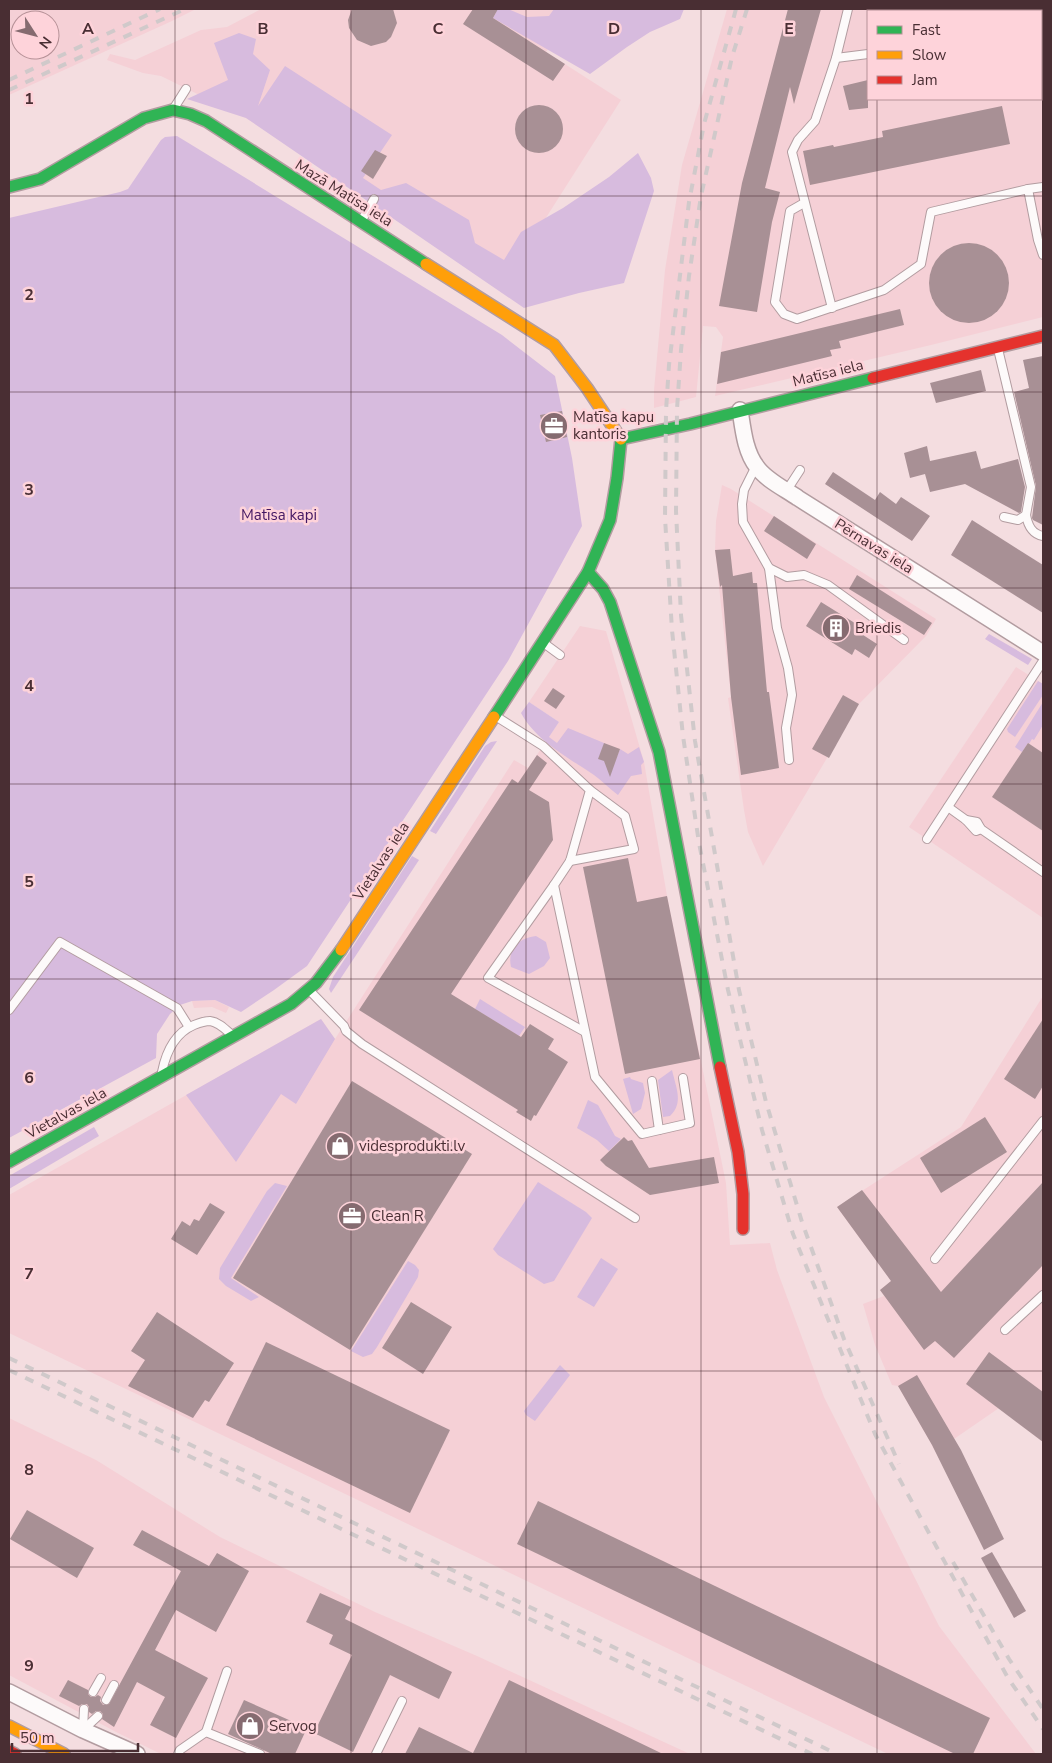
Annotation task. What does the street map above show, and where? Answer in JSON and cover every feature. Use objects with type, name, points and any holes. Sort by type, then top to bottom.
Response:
[{"type":"street","points":[[9,187],[40,179],[144,118],[173,110]]},
{"type":"street","name":"Mazā Matīsa iela","points":[[173,110],[190,114],[206,121],[554,345],[587,388],[621,439]]},
{"type":"street","name":"Matīsa iela","points":[[621,439],[1043,336]]},
{"type":"street","name":"Pērnavas iela","points":[[740,410],[748,450],[762,473],[1043,654]]},
{"type":"street","name":"Vietalvas iela","points":[[9,1162],[291,1004],[309,990],[321,977],[495,716],[588,572],[610,520],[621,439]]},
{"type":"street","points":[[588,572],[603,589],[610,602],[659,752],[721,1074],[738,1152],[743,1194],[743,1230]]},
{"type":"street","points":[[9,1692],[83,1730],[137,1754]]},
{"type":"street","points":[[9,1701],[30,1703]]},
{"type":"street","points":[[9,1726],[64,1754]]},
{"type":"street","points":[[9,1751],[15,1754]]},
{"type":"lane","points":[[832,308],[792,152],[798,140],[815,121],[836,58],[848,9]]},
{"type":"lane","points":[[836,58],[867,54]]},
{"type":"lane","points":[[173,110],[186,89]]},
{"type":"lane","points":[[804,203],[790,211],[775,302],[784,314],[797,319],[884,290],[921,264],[931,212],[1028,189],[1043,188]]},
{"type":"lane","points":[[1028,189],[1038,240],[1043,255]]},
{"type":"lane","points":[[361,222],[374,199]]},
{"type":"lane","points":[[998,347],[1031,487],[1026,515],[1028,526],[1036,535],[1043,536]]},
{"type":"lane","points":[[756,466],[744,490],[742,504],[743,522],[769,568],[777,628],[788,668],[792,695],[786,728],[789,760]]},
{"type":"lane","points":[[787,490],[800,470]]},
{"type":"lane","points":[[1004,517],[1018,520],[1026,515]]},
{"type":"lane","points":[[769,568],[787,577],[804,575],[828,585],[904,640]]},
{"type":"lane","points":[[543,643],[560,655]]},
{"type":"lane","points":[[927,839],[986,755],[1043,661]]},
{"type":"lane","points":[[495,716],[543,746],[590,790],[625,816],[634,849],[570,861]]},
{"type":"lane","points":[[585,1032],[488,978],[570,861],[590,790]]},
{"type":"lane","points":[[948,807],[966,820],[977,822],[981,828],[1043,872]]},
{"type":"lane","points":[[554,885],[595,1077],[642,1134],[690,1123],[684,1078]]},
{"type":"lane","points":[[9,1010],[60,942],[177,1008],[189,1027]]},
{"type":"lane","points":[[309,990],[344,1026],[346,1031],[362,1044],[635,1218]]},
{"type":"lane","points":[[160,1078],[169,1049],[179,1034],[189,1027],[201,1022],[210,1021],[223,1027],[234,1037]]},
{"type":"lane","points":[[652,1081],[659,1130]]},
{"type":"lane","points":[[935,1258],[1043,1121]]},
{"type":"lane","points":[[1005,1330],[1043,1295]]},
{"type":"lane","points":[[178,1754],[180,1750],[206,1732],[226,1671]]},
{"type":"lane","points":[[93,1692],[101,1678]]},
{"type":"lane","points":[[106,1700],[114,1685]]},
{"type":"lane","points":[[376,1754],[402,1700]]},
{"type":"lane","points":[[83,1730],[84,1709]]},
{"type":"lane","points":[[83,1730],[98,1716]]},
{"type":"lane","points":[[206,1732],[260,1754]]},
{"type":"shaded area","points":[[9,9],[196,9],[9,95]]},
{"type":"shaded area","points":[[261,9],[573,9],[546,52],[621,100],[505,282],[246,118],[161,76],[143,73],[107,60],[110,54],[135,60],[201,30],[227,27]]},
{"type":"shaded area","points":[[727,9],[1043,9],[1043,317],[715,396],[723,337],[716,327],[703,326],[696,397],[654,408],[665,270],[682,165]]},
{"type":"shaded area","points":[[722,485],[936,619],[926,636],[859,704],[763,866],[748,832],[728,698],[731,697],[715,550],[716,521]]},
{"type":"shaded area","points":[[580,626],[606,631],[644,762],[667,896],[726,1183],[730,1245],[770,1243],[777,1270],[824,1397],[939,1626],[1036,1754],[888,1754],[9,1333],[9,1195],[321,1019],[335,1039],[514,760],[528,768],[559,722],[529,702]]},
{"type":"shaded area","points":[[1016,667],[1043,684],[1043,918],[909,827]]},
{"type":"shaded area","points":[[1043,996],[1043,1442],[999,1408],[935,1450],[898,1386],[892,1385],[875,1345],[863,1304],[884,1296],[880,1290],[891,1281],[837,1207],[961,1127]]},
{"type":"shaded area","points":[[215,1000],[229,1007],[226,1013],[212,1007],[194,1008],[192,1001]]},
{"type":"shaded area","points":[[9,1418],[96,1460],[220,1537],[375,1612],[477,1656],[690,1754],[161,1754],[118,1733],[9,1675]]},
{"type":"green space","points":[[489,9],[508,9],[527,17],[549,16],[554,9],[684,9],[680,19],[650,32],[590,74],[493,18],[496,13]]},
{"type":"green space","points":[[239,33],[256,39],[253,54],[270,70],[258,106],[285,66],[392,135],[363,178],[381,190],[406,183],[469,220],[475,243],[504,260],[521,232],[563,208],[609,177],[638,153],[651,178],[654,191],[624,283],[524,308],[246,118],[187,99],[228,80],[214,43]]},
{"type":"green space","name":"Matīsa kapi","points":[[177,136],[502,335],[555,376],[572,458],[582,526],[508,661],[307,966],[241,1012],[215,1000],[192,1001],[180,1005],[170,1014],[157,1034],[156,1058],[9,1138],[9,218],[128,189],[161,140],[165,137]]},
{"type":"green space","points":[[989,634],[1032,659],[1028,665],[985,639]]},
{"type":"green space","points":[[1038,681],[1043,684],[1043,695],[1015,737],[1007,729]]},
{"type":"green space","points":[[529,702],[559,722],[549,737],[557,743],[568,728],[604,743],[614,764],[620,749],[628,754],[639,747],[644,762],[641,765],[642,774],[631,776],[618,795],[535,732],[521,713]]},
{"type":"green space","points":[[1043,702],[1043,725],[1034,740],[1032,739],[1028,743],[1022,752],[1015,747]]},
{"type":"green space","points":[[497,741],[436,834],[430,831],[485,746]]},
{"type":"green space","points":[[412,856],[419,860],[331,993],[329,989],[333,977]]},
{"type":"green space","points":[[536,936],[546,942],[550,958],[544,966],[529,974],[511,967],[511,955],[516,946],[524,939]]},
{"type":"green space","points":[[480,999],[525,1027],[519,1036],[475,1009]]},
{"type":"green space","points":[[321,1019],[335,1039],[296,1104],[281,1094],[236,1162],[186,1095]]},
{"type":"green space","points":[[672,1070],[678,1095],[677,1106],[670,1116],[663,1117],[658,1080]]},
{"type":"green space","points":[[630,1077],[643,1083],[645,1093],[641,1109],[633,1114],[623,1079]]},
{"type":"green space","points":[[588,1100],[598,1105],[615,1136],[621,1139],[609,1151],[597,1140],[577,1128]]},
{"type":"green space","points":[[94,1127],[99,1136],[9,1189],[9,1176]]},
{"type":"green space","points":[[538,1182],[586,1212],[592,1218],[554,1281],[544,1284],[498,1255],[493,1249]]},
{"type":"green space","points":[[275,1183],[287,1186],[231,1278],[259,1297],[251,1301],[226,1286],[219,1279],[220,1268],[267,1191]]},
{"type":"green space","points":[[601,1258],[618,1269],[594,1307],[577,1297]]},
{"type":"green space","points":[[408,1261],[419,1270],[418,1277],[377,1347],[372,1354],[363,1357],[351,1351]]},
{"type":"green space","points":[[560,1365],[570,1375],[535,1421],[526,1415],[524,1411]]},
{"type":"building","points":[[352,9],[393,9],[397,23],[391,37],[386,42],[371,46],[357,40],[349,28],[348,20]]},
{"type":"building","points":[[473,9],[498,9],[493,18],[565,64],[553,81],[463,24]]},
{"type":"building","points":[[788,9],[821,9],[794,104],[790,87],[765,188],[780,192],[772,222],[757,312],[719,306],[742,183]]},
{"type":"building","points":[[867,80],[868,108],[849,110],[843,86]]},
{"type":"building","points":[[534,105],[544,105],[556,112],[563,124],[563,134],[556,146],[544,153],[534,153],[526,149],[519,142],[515,134],[515,124],[519,116],[526,109]]},
{"type":"building","points":[[1002,106],[1010,144],[810,185],[803,151],[883,137],[882,131]]},
{"type":"building","points":[[375,150],[387,156],[373,179],[361,171]]},
{"type":"building","points":[[969,243],[984,246],[997,255],[1006,268],[1009,283],[1006,298],[997,311],[984,320],[969,323],[954,320],[941,311],[932,298],[929,283],[932,268],[941,255],[954,246]]},
{"type":"building","points":[[900,309],[904,325],[839,341],[841,348],[830,350],[832,356],[717,384],[721,352]]},
{"type":"building","points":[[1043,356],[1043,525],[1032,518],[1036,486],[1014,392],[1029,388],[1023,360]]},
{"type":"building","points":[[981,370],[986,391],[936,403],[930,383]]},
{"type":"building","name":"Matīsa kapu kantoris","points":[[562,411],[567,437],[546,442],[540,415]]},
{"type":"building","points":[[927,446],[930,461],[976,451],[981,469],[1018,459],[1025,487],[1021,512],[1019,513],[965,484],[930,492],[925,474],[910,478],[904,453]]},
{"type":"building","points":[[833,472],[875,500],[880,492],[896,504],[901,497],[930,516],[912,541],[825,484]]},
{"type":"building","points":[[774,516],[816,544],[807,559],[764,531]]},
{"type":"building","points":[[972,520],[1043,565],[1043,613],[951,555]]},
{"type":"building","points":[[730,549],[733,576],[752,572],[753,583],[757,583],[767,692],[769,692],[779,768],[741,775],[731,697],[722,585],[720,587],[715,550]]},
{"type":"building","points":[[857,575],[932,623],[924,635],[849,589]]},
{"type":"building","name":"Briedis","points":[[821,602],[866,630],[863,635],[877,644],[869,658],[855,649],[852,655],[806,626]]},
{"type":"building","points":[[553,688],[565,696],[556,709],[544,701]]},
{"type":"building","points":[[843,695],[859,704],[829,758],[812,749]]},
{"type":"building","points":[[604,743],[620,749],[610,777],[604,761],[598,759]]},
{"type":"building","points":[[1028,743],[1043,753],[1043,831],[992,797]]},
{"type":"building","points":[[537,755],[547,763],[529,790],[549,802],[553,840],[451,994],[521,1037],[530,1024],[554,1039],[548,1049],[568,1062],[536,1116],[534,1115],[531,1121],[516,1112],[518,1110],[359,1010],[512,779],[518,783]]},
{"type":"building","points":[[628,858],[637,902],[667,896],[700,1059],[625,1074],[583,867]]},
{"type":"building","points":[[1043,1019],[1043,1086],[1035,1099],[1004,1079]]},
{"type":"building","name":"Clean R","points":[[352,1081],[472,1154],[350,1350],[233,1278]]},
{"type":"building","points":[[985,1117],[1007,1152],[941,1193],[920,1158]]},
{"type":"building","points":[[624,1137],[628,1141],[632,1140],[649,1168],[714,1157],[719,1183],[650,1195],[600,1160]]},
{"type":"building","points":[[1043,1182],[1043,1265],[954,1358],[935,1341],[924,1350],[880,1290],[891,1281],[837,1207],[862,1190],[941,1292]]},
{"type":"building","points":[[210,1203],[225,1212],[197,1255],[171,1239],[182,1221],[190,1226],[194,1219],[199,1221]]},
{"type":"building","points":[[411,1302],[452,1327],[423,1374],[382,1348]]},
{"type":"building","points":[[157,1312],[234,1363],[209,1402],[205,1400],[193,1418],[128,1386],[145,1360],[131,1351]]},
{"type":"building","points":[[266,1342],[450,1430],[410,1513],[226,1425]]},
{"type":"building","points":[[989,1352],[1043,1392],[1043,1442],[966,1384]]},
{"type":"building","points":[[917,1375],[961,1450],[1004,1539],[984,1550],[932,1445],[898,1386]]},
{"type":"building","points":[[538,1501],[990,1718],[973,1754],[955,1754],[517,1544]]},
{"type":"building","points":[[27,1510],[94,1548],[77,1578],[10,1539]]},
{"type":"building","points":[[142,1530],[209,1566],[217,1553],[249,1571],[216,1632],[176,1610],[155,1650],[208,1678],[176,1738],[150,1725],[165,1697],[137,1682],[114,1727],[102,1719],[103,1714],[100,1711],[92,1714],[89,1712],[87,1704],[79,1706],[59,1696],[68,1680],[88,1690],[88,1694],[91,1697],[98,1695],[101,1697],[100,1701],[103,1705],[109,1704],[181,1571],[133,1545]]},
{"type":"building","points":[[992,1552],[1026,1611],[1014,1618],[981,1558]]},
{"type":"building","points":[[320,1593],[351,1607],[345,1619],[452,1672],[439,1699],[390,1675],[353,1752],[314,1733],[352,1655],[329,1644],[333,1635],[306,1622]]},
{"type":"building","points":[[509,1680],[663,1754],[405,1754],[419,1727],[473,1753]]},
{"type":"building","points":[[244,1700],[307,1728],[295,1754],[272,1754],[228,1734]]},
{"type":"railway","points":[[9,80],[160,9]]},
{"type":"railway","points":[[9,90],[185,9]]},
{"type":"railway","points":[[736,9],[704,124],[689,202],[669,365],[666,411],[665,518],[672,630],[683,736],[699,843],[728,990],[762,1130],[793,1234],[875,1434],[1008,1678],[1043,1729]]},
{"type":"railway","points":[[747,9],[732,57],[701,196],[689,276],[677,409],[676,511],[681,615],[695,741],[739,990],[766,1102],[802,1222],[844,1339],[899,1464]]},
{"type":"railway","points":[[9,1358],[837,1754]]},
{"type":"railway","points":[[9,1370],[812,1754]]},
{"type":"railway","points":[[953,1562],[1009,1659],[1043,1709]]},
{"type":"traffic: fast","points":[[9,187],[40,179],[144,118],[173,110],[190,114],[206,121],[426,264]]},
{"type":"traffic: fast","points":[[621,439],[690,424],[873,378]]},
{"type":"traffic: fast","points":[[494,717],[588,572],[610,520],[621,439]]},
{"type":"traffic: fast","points":[[588,572],[603,589],[610,602],[659,752],[720,1067]]},
{"type":"traffic: fast","points":[[9,1162],[291,1004],[316,983],[341,950]]},
{"type":"traffic: slow","points":[[426,264],[554,345],[587,388],[621,439]]},
{"type":"traffic: slow","points":[[341,950],[494,717]]},
{"type":"traffic: slow","points":[[9,1726],[64,1754]]},
{"type":"traffic: jam","points":[[873,378],[1043,336]]},
{"type":"traffic: jam","points":[[720,1067],[738,1152],[743,1194],[743,1229]]},
{"type":"traffic: jam","points":[[9,1751],[15,1754]]},
{"type":"place","name":"Matīsa kapu kantoris","points":[[554,426]]},
{"type":"place","name":"Briedis","points":[[836,628]]},
{"type":"place","name":"videsprodukti.lv","points":[[340,1146]]},
{"type":"place","name":"Clean R","points":[[352,1216]]},
{"type":"place","name":"Servog","points":[[250,1726]]}]
